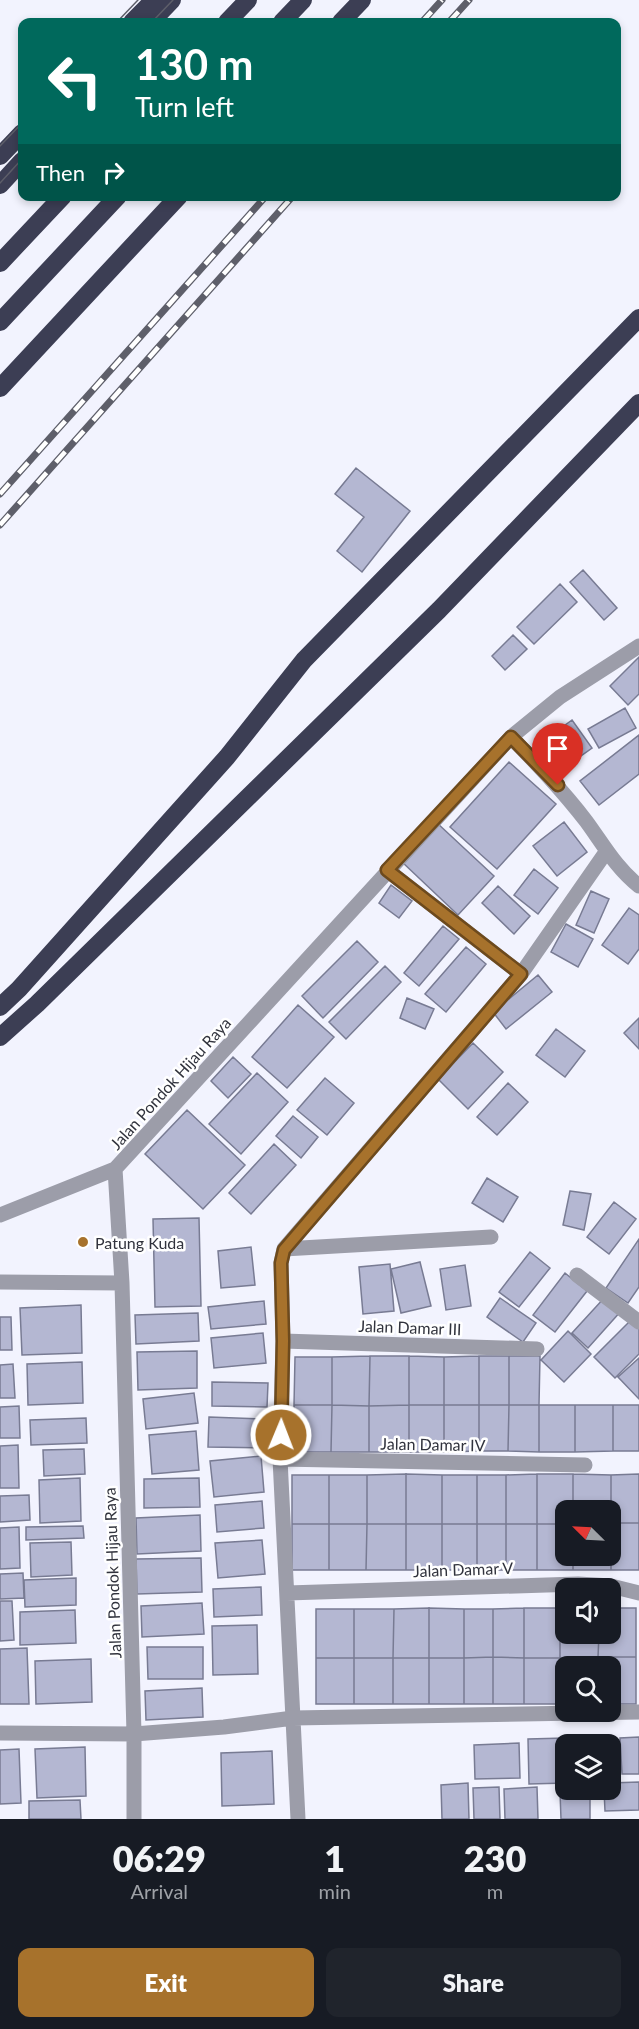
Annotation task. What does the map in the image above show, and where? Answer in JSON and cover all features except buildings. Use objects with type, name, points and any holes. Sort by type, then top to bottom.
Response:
[{"type":"highway","points":[[136,18],[154,0]]},
{"type":"highway","points":[[155,18],[172,0]]},
{"type":"highway","points":[[230,18],[248,0]]},
{"type":"highway","points":[[286,18],[303,0]]},
{"type":"highway","points":[[345,18],[362,0]]},
{"type":"highway","points":[[0,156],[18,137]]},
{"type":"highway","points":[[0,185],[18,165]]},
{"type":"highway","points":[[0,263],[58,201]]},
{"type":"highway","points":[[0,322],[113,201]]},
{"type":"highway","points":[[0,388],[174,201]]},
{"type":"highway","points":[[0,1007],[19,989],[227,757],[304,660],[639,318]]},
{"type":"highway","points":[[0,1037],[439,610],[639,403]]},
{"type":"street","name":"Jalan Pondok Hijau Raya","points":[[134,1819],[134,1734],[122,1283],[115,1169],[511,737],[560,697],[639,646]]},
{"type":"street","points":[[511,737],[558,785],[606,852],[629,879],[639,886]]},
{"type":"street","points":[[298,1819],[280,1459],[283,1341],[281,1263],[284,1250],[521,974],[606,852]]},
{"type":"street","points":[[387,870],[521,974]]},
{"type":"street","points":[[0,1215],[115,1169]]},
{"type":"street","points":[[284,1250],[491,1237]]},
{"type":"street","points":[[577,1275],[639,1322]]},
{"type":"street","points":[[0,1282],[122,1283]]},
{"type":"street","name":"Jalan Damar III","points":[[283,1341],[537,1349]]},
{"type":"street","name":"Jalan Damar IV","points":[[280,1459],[585,1465]]},
{"type":"street","name":"Jalan Damar V","points":[[287,1593],[579,1584],[612,1586],[639,1593]]},
{"type":"street","points":[[0,1732],[134,1734],[224,1727],[293,1718],[639,1712]]},
{"type":"tram line","points":[[121,18],[138,0]]},
{"type":"tram line","points":[[156,18],[173,0]]},
{"type":"tram line","points":[[0,146],[18,127]]},
{"type":"tram line","points":[[0,183],[18,163]]},
{"type":"railway","points":[[426,18],[442,0]]},
{"type":"railway","points":[[453,18],[469,0]]},
{"type":"railway","points":[[0,494],[262,201]]},
{"type":"railway","points":[[0,525],[289,201]]},
{"type":"place","name":"Patung Kuda","points":[[83,1242]]},
{"type":"route","points":[[281,1435],[283,1341],[281,1263],[284,1250],[318,1207],[521,974],[387,870],[511,737],[558,785]]}]
